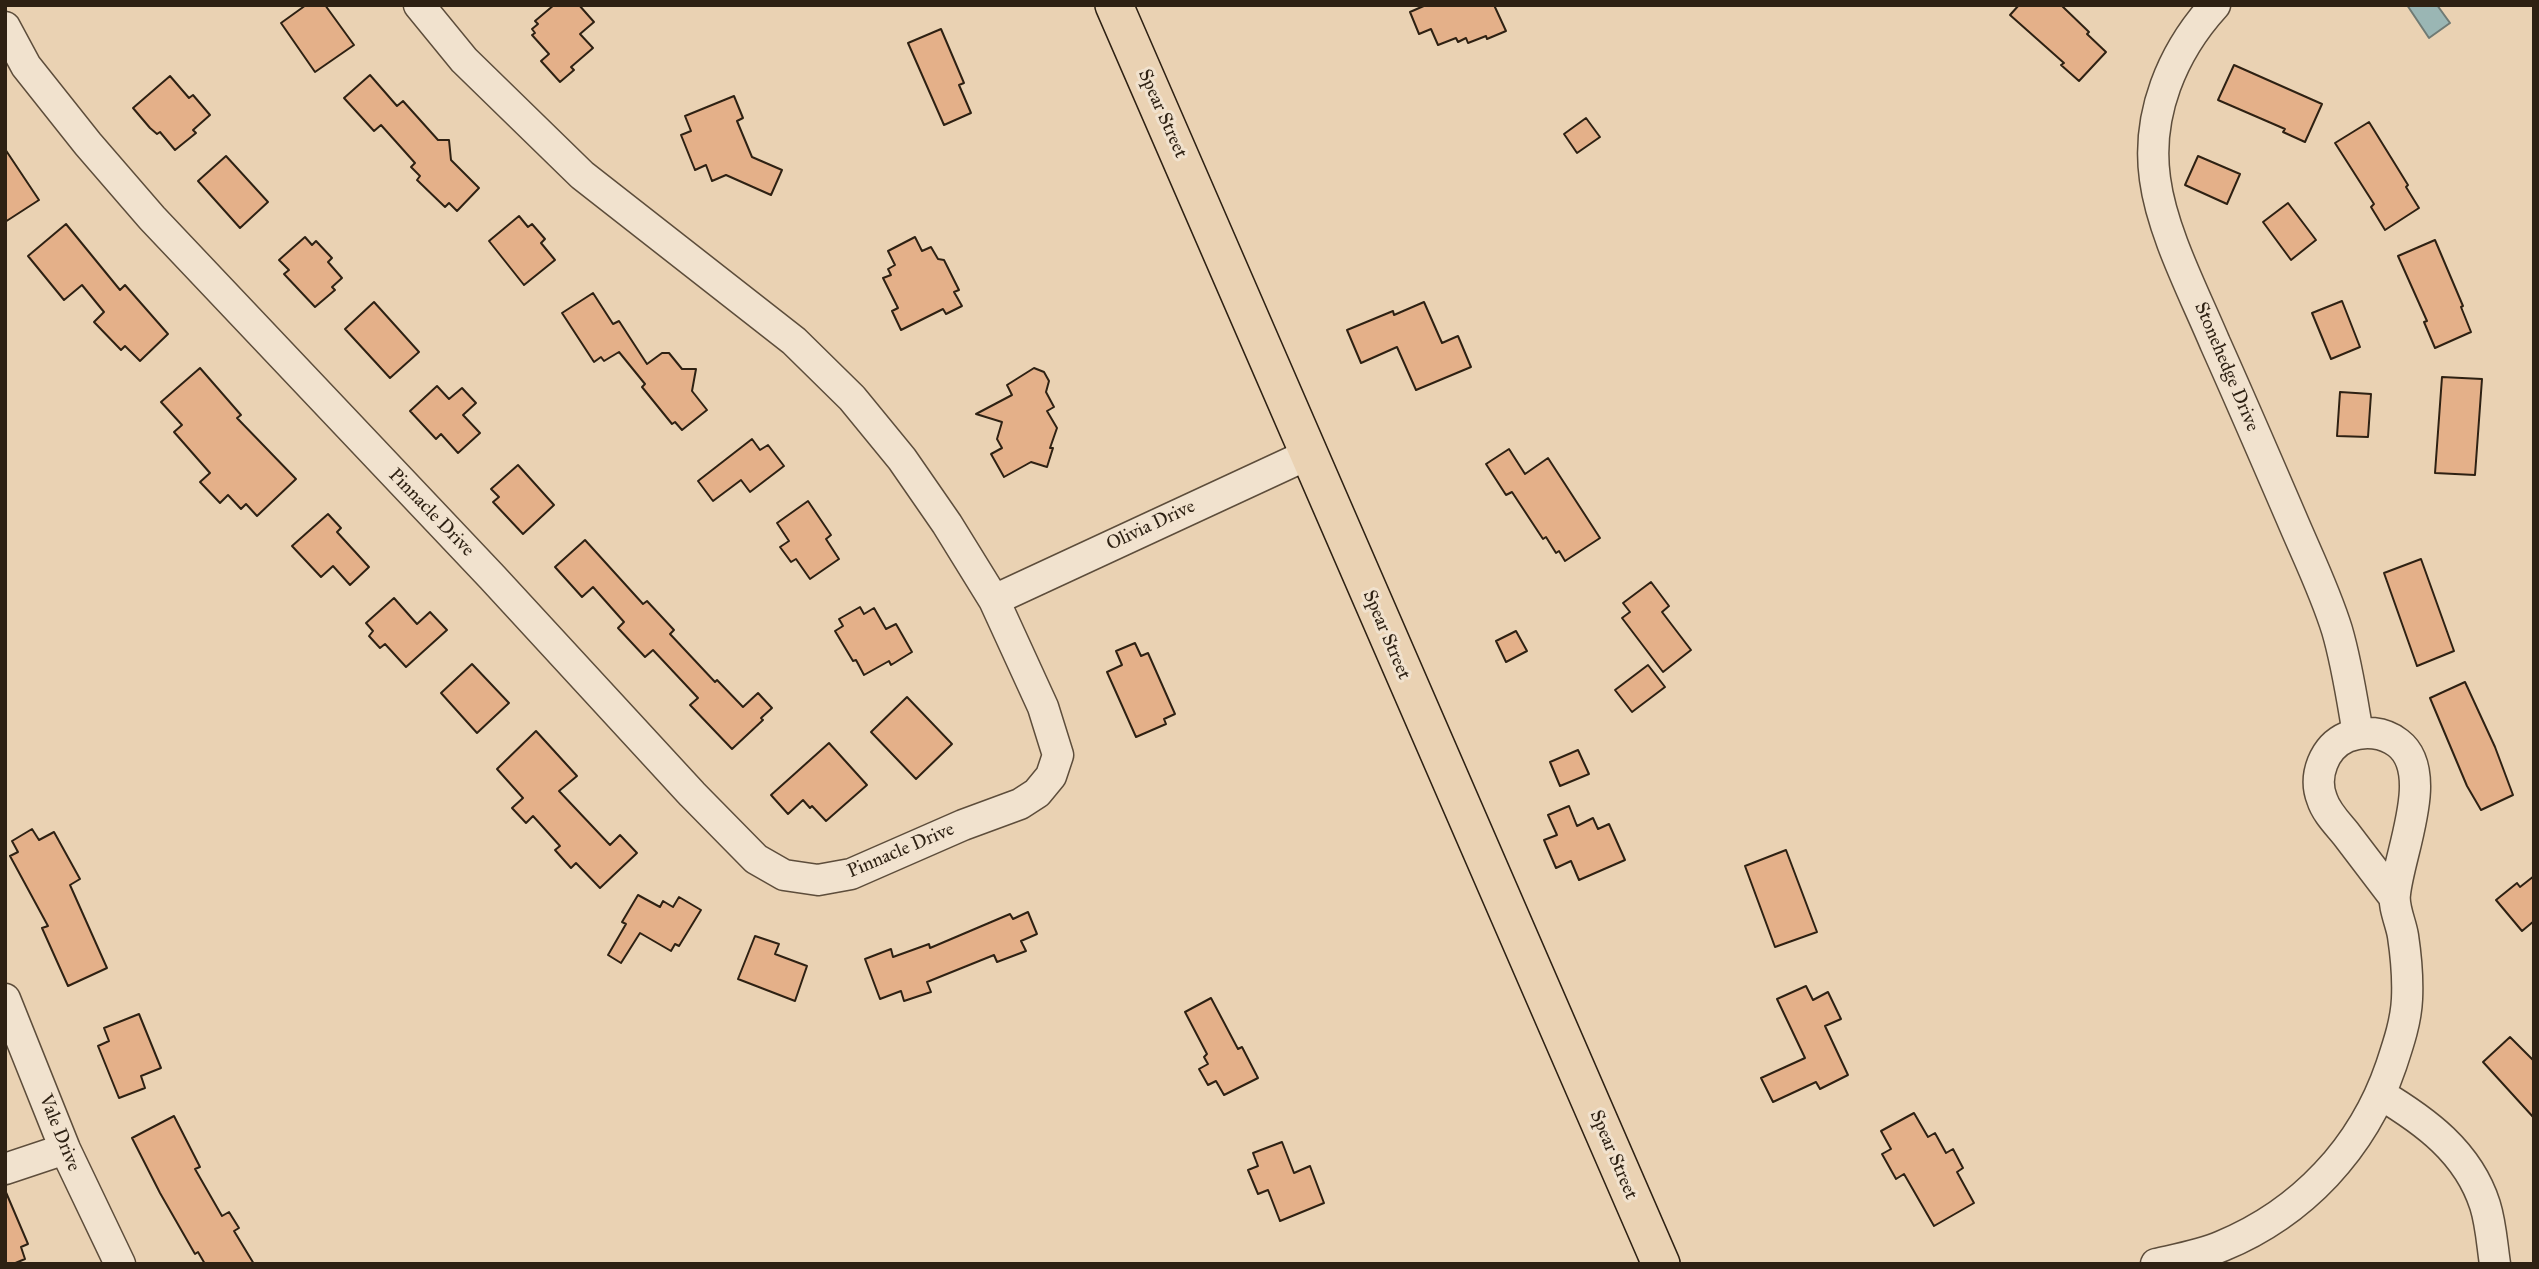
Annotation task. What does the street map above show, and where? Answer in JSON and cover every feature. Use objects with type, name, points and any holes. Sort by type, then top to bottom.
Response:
[{"type":"main road","name":"Spear Street","points":[[1114,5],[1661,1264]]},
{"type":"street","name":"Pinnacle Drive","points":[[5,27],[26,66],[152,218],[756,859],[784,874],[818,880],[851,874],[963,825],[1020,804],[1037,793],[1051,776],[1058,755],[1043,707],[994,600],[947,524],[902,459],[849,395],[784,332],[582,175],[464,60],[419,5]]},
{"type":"street","name":"Stonehedge Drive","points":[[2215,5],[2177,56],[2164,90],[2155,123],[2153,154],[2157,189],[2186,275],[2325,596],[2346,663],[2358,734]]},
{"type":"street","name":"Olivia Drive","points":[[994,600],[1309,454]]},
{"type":"street","points":[[2155,1264],[2221,1247],[2271,1221],[2295,1203],[2342,1159],[2380,1094],[2399,1041],[2407,1002],[2403,934],[2394,897],[2326,809],[2319,789],[2320,768],[2330,750],[2347,737],[2358,734],[2378,734],[2397,742],[2414,767],[2416,788],[2394,897]]},
{"type":"street","name":"Vale Drive","points":[[5,999],[65,1149],[120,1264]]},
{"type":"street","points":[[2380,1094],[2418,1117],[2449,1145],[2464,1164],[2485,1205],[2495,1264]]},
{"type":"street","points":[[5,1168],[65,1149]]},
{"type":"water","points":[[2407,5],[2437,5],[2450,23],[2429,38]]},
{"type":"building","points":[[306,5],[325,5],[354,45],[315,72],[281,23]]},
{"type":"building","points":[[554,5],[579,5],[594,22],[580,34],[593,48],[571,67],[574,70],[560,82],[541,61],[549,54],[532,35],[535,33],[532,29],[538,24],[535,21]]},
{"type":"building","points":[[1426,5],[1494,5],[1506,31],[1468,43],[1466,38],[1458,42],[1456,38],[1438,45],[1431,29],[1419,34],[1410,12]]},
{"type":"building","points":[[2019,5],[2061,5],[2106,52],[2079,81],[2061,65],[2064,63],[2010,15]]},
{"type":"building","points":[[941,29],[964,83],[959,85],[971,113],[944,125],[908,43]]},
{"type":"building","points":[[2234,65],[2322,104],[2305,142],[2283,132],[2285,129],[2218,100]]},
{"type":"building","points":[[370,75],[397,106],[403,101],[438,140],[449,140],[451,160],[479,188],[457,211],[449,203],[445,207],[417,180],[420,176],[411,167],[415,163],[381,125],[374,131],[344,98]]},
{"type":"building","points":[[170,76],[189,98],[193,95],[210,115],[193,130],[196,133],[175,150],[160,132],[157,134],[150,128],[133,108]]},
{"type":"building","points":[[734,96],[743,118],[737,121],[752,157],[782,170],[771,195],[726,175],[712,181],[706,165],[695,170],[681,135],[691,131],[685,116]]},
{"type":"building","points":[[1586,118],[1600,137],[1577,153],[1564,134]]},
{"type":"building","points":[[2369,122],[2419,208],[2385,230],[2371,207],[2374,204],[2335,143]]},
{"type":"building","points":[[5,149],[39,200],[5,222]]},
{"type":"building","points":[[226,156],[268,202],[240,228],[198,181]]},
{"type":"building","points":[[2198,156],[2240,174],[2227,204],[2185,185]]},
{"type":"building","points":[[2288,203],[2316,240],[2291,260],[2263,222]]},
{"type":"building","points":[[519,216],[528,227],[532,224],[545,239],[541,243],[555,260],[524,285],[489,241]]},
{"type":"building","points":[[66,224],[120,290],[125,285],[168,334],[140,361],[125,346],[121,350],[94,322],[104,312],[82,285],[64,300],[28,256]]},
{"type":"building","points":[[305,237],[312,245],[316,241],[332,258],[328,262],[342,278],[332,287],[335,290],[315,307],[284,274],[289,270],[279,260]]},
{"type":"building","points":[[915,237],[922,251],[931,247],[938,259],[944,260],[959,290],[954,292],[962,306],[946,314],[943,309],[901,330],[892,311],[898,308],[883,278],[891,275],[888,269],[895,265],[888,251]]},
{"type":"building","points":[[2435,240],[2471,332],[2435,348],[2424,322],[2427,321],[2398,256]]},
{"type":"building","points":[[593,293],[613,324],[619,321],[647,364],[662,353],[669,353],[682,369],[696,369],[692,391],[707,410],[682,430],[675,422],[672,424],[642,387],[645,384],[619,352],[604,361],[601,357],[594,362],[562,313]]},
{"type":"building","points":[[2342,301],[2360,347],[2331,359],[2312,313]]},
{"type":"building","points":[[374,302],[419,352],[390,378],[345,329]]},
{"type":"building","points":[[1424,302],[1442,343],[1458,336],[1471,367],[1416,390],[1397,347],[1361,363],[1347,330],[1393,311],[1394,315]]},
{"type":"building","points":[[200,368],[241,415],[237,418],[296,479],[257,516],[246,504],[241,509],[228,495],[220,503],[200,482],[210,473],[174,432],[182,425],[161,402]]},
{"type":"building","points":[[1034,368],[1044,372],[1049,381],[1046,392],[1054,407],[1047,411],[1057,428],[1050,448],[1053,448],[1047,467],[1031,462],[1004,477],[991,454],[1002,448],[997,439],[1002,422],[976,414],[1012,395],[1007,385]]},
{"type":"building","points":[[2442,377],[2482,379],[2475,475],[2435,473]]},
{"type":"building","points":[[437,386],[449,399],[462,388],[476,403],[463,415],[480,433],[458,453],[441,434],[436,439],[410,411]]},
{"type":"building","points":[[2340,392],[2371,394],[2368,437],[2337,436]]},
{"type":"building","points":[[752,439],[760,450],[768,445],[784,466],[750,492],[741,480],[713,501],[698,481]]},
{"type":"building","points":[[1509,449],[1525,474],[1548,458],[1600,538],[1565,561],[1559,551],[1556,553],[1546,537],[1543,539],[1512,492],[1506,495],[1486,464]]},
{"type":"building","points":[[518,465],[554,505],[523,534],[493,502],[499,497],[491,489]]},
{"type":"building","points":[[808,501],[831,535],[826,539],[839,559],[810,579],[796,559],[791,562],[780,547],[789,541],[777,523]]},
{"type":"building","points":[[328,514],[341,528],[337,532],[369,567],[350,585],[333,566],[321,577],[292,546]]},
{"type":"building","points":[[585,540],[643,604],[647,601],[674,630],[670,634],[715,682],[717,680],[743,707],[758,693],[772,708],[732,749],[690,705],[698,698],[653,650],[645,657],[618,628],[624,622],[593,587],[582,597],[555,567]]},
{"type":"building","points":[[2421,559],[2454,651],[2417,666],[2384,573]]},
{"type":"building","points":[[1651,582],[1669,606],[1662,612],[1691,650],[1663,672],[1622,618],[1630,612],[1623,603]]},
{"type":"building","points":[[394,598],[417,624],[430,612],[447,630],[406,667],[385,644],[380,648],[369,636],[373,631],[366,623]]},
{"type":"building","points":[[860,607],[864,614],[874,608],[886,629],[896,624],[912,652],[891,665],[889,661],[864,675],[835,631],[843,626],[839,619]]},
{"type":"building","points":[[1516,631],[1527,651],[1506,662],[1496,641]]},
{"type":"building","points":[[1135,643],[1141,656],[1148,653],[1175,714],[1164,719],[1166,724],[1136,737],[1107,672],[1122,665],[1116,651]]},
{"type":"building","points":[[472,664],[509,703],[477,733],[441,693]]},
{"type":"building","points":[[1648,665],[1665,687],[1632,712],[1615,690]]},
{"type":"building","points":[[2465,682],[2495,747],[2513,795],[2481,810],[2467,786],[2430,698]]},
{"type":"building","points":[[907,697],[952,744],[916,779],[871,732]]},
{"type":"building","points":[[536,731],[577,776],[559,791],[610,845],[620,835],[637,853],[600,888],[576,863],[571,868],[555,850],[560,846],[533,816],[526,823],[512,808],[523,798],[497,769]]},
{"type":"building","points":[[829,743],[867,785],[826,821],[803,800],[788,814],[771,795]]},
{"type":"building","points":[[1578,750],[1589,774],[1560,786],[1550,762]]},
{"type":"building","points":[[1569,806],[1577,826],[1593,818],[1598,829],[1609,824],[1625,860],[1579,880],[1571,861],[1556,868],[1544,840],[1557,835],[1548,815]]},
{"type":"building","points":[[32,829],[39,840],[54,832],[80,879],[70,885],[107,968],[68,986],[42,928],[48,926],[10,856],[18,852],[12,841]]},
{"type":"building","points":[[1786,850],[1817,932],[1775,947],[1745,866]]},
{"type":"building","points":[[2534,876],[2534,921],[2522,931],[2496,900],[2517,883],[2520,887]]},
{"type":"building","points":[[638,895],[660,907],[663,901],[673,907],[679,897],[701,910],[679,946],[675,944],[671,951],[640,933],[621,963],[608,955],[626,924],[622,922]]},
{"type":"building","points":[[1028,912],[1037,934],[1021,941],[1026,951],[997,962],[994,955],[927,982],[931,992],[904,1001],[901,991],[880,999],[865,959],[891,949],[893,957],[929,944],[930,948],[1010,914],[1013,919]]},
{"type":"building","points":[[755,936],[779,944],[775,954],[807,966],[795,1001],[738,979]]},
{"type":"building","points":[[1806,986],[1813,1000],[1828,992],[1841,1019],[1825,1026],[1848,1075],[1820,1089],[1816,1082],[1773,1102],[1761,1078],[1805,1058],[1777,999]]},
{"type":"building","points":[[1211,998],[1238,1049],[1242,1047],[1258,1078],[1224,1095],[1216,1081],[1208,1085],[1199,1069],[1208,1064],[1204,1057],[1207,1054],[1185,1012]]},
{"type":"building","points":[[139,1014],[161,1068],[141,1076],[145,1088],[119,1098],[98,1046],[109,1041],[104,1028]]},
{"type":"building","points":[[2510,1037],[2534,1061],[2534,1118],[2483,1062]]},
{"type":"building","points":[[1914,1113],[1928,1137],[1935,1133],[1946,1153],[1953,1149],[1963,1168],[1957,1172],[1974,1203],[1934,1226],[1904,1174],[1896,1179],[1882,1154],[1891,1149],[1881,1131]]},
{"type":"building","points":[[174,1116],[200,1167],[195,1169],[222,1216],[229,1212],[239,1228],[234,1231],[254,1264],[205,1264],[198,1252],[195,1254],[160,1193],[132,1138]]},
{"type":"building","points":[[1282,1142],[1294,1173],[1310,1166],[1324,1203],[1280,1221],[1268,1190],[1258,1194],[1248,1170],[1258,1166],[1253,1153]]},
{"type":"building","points":[[5,1190],[28,1244],[21,1247],[25,1259],[13,1264],[5,1264]]}]
